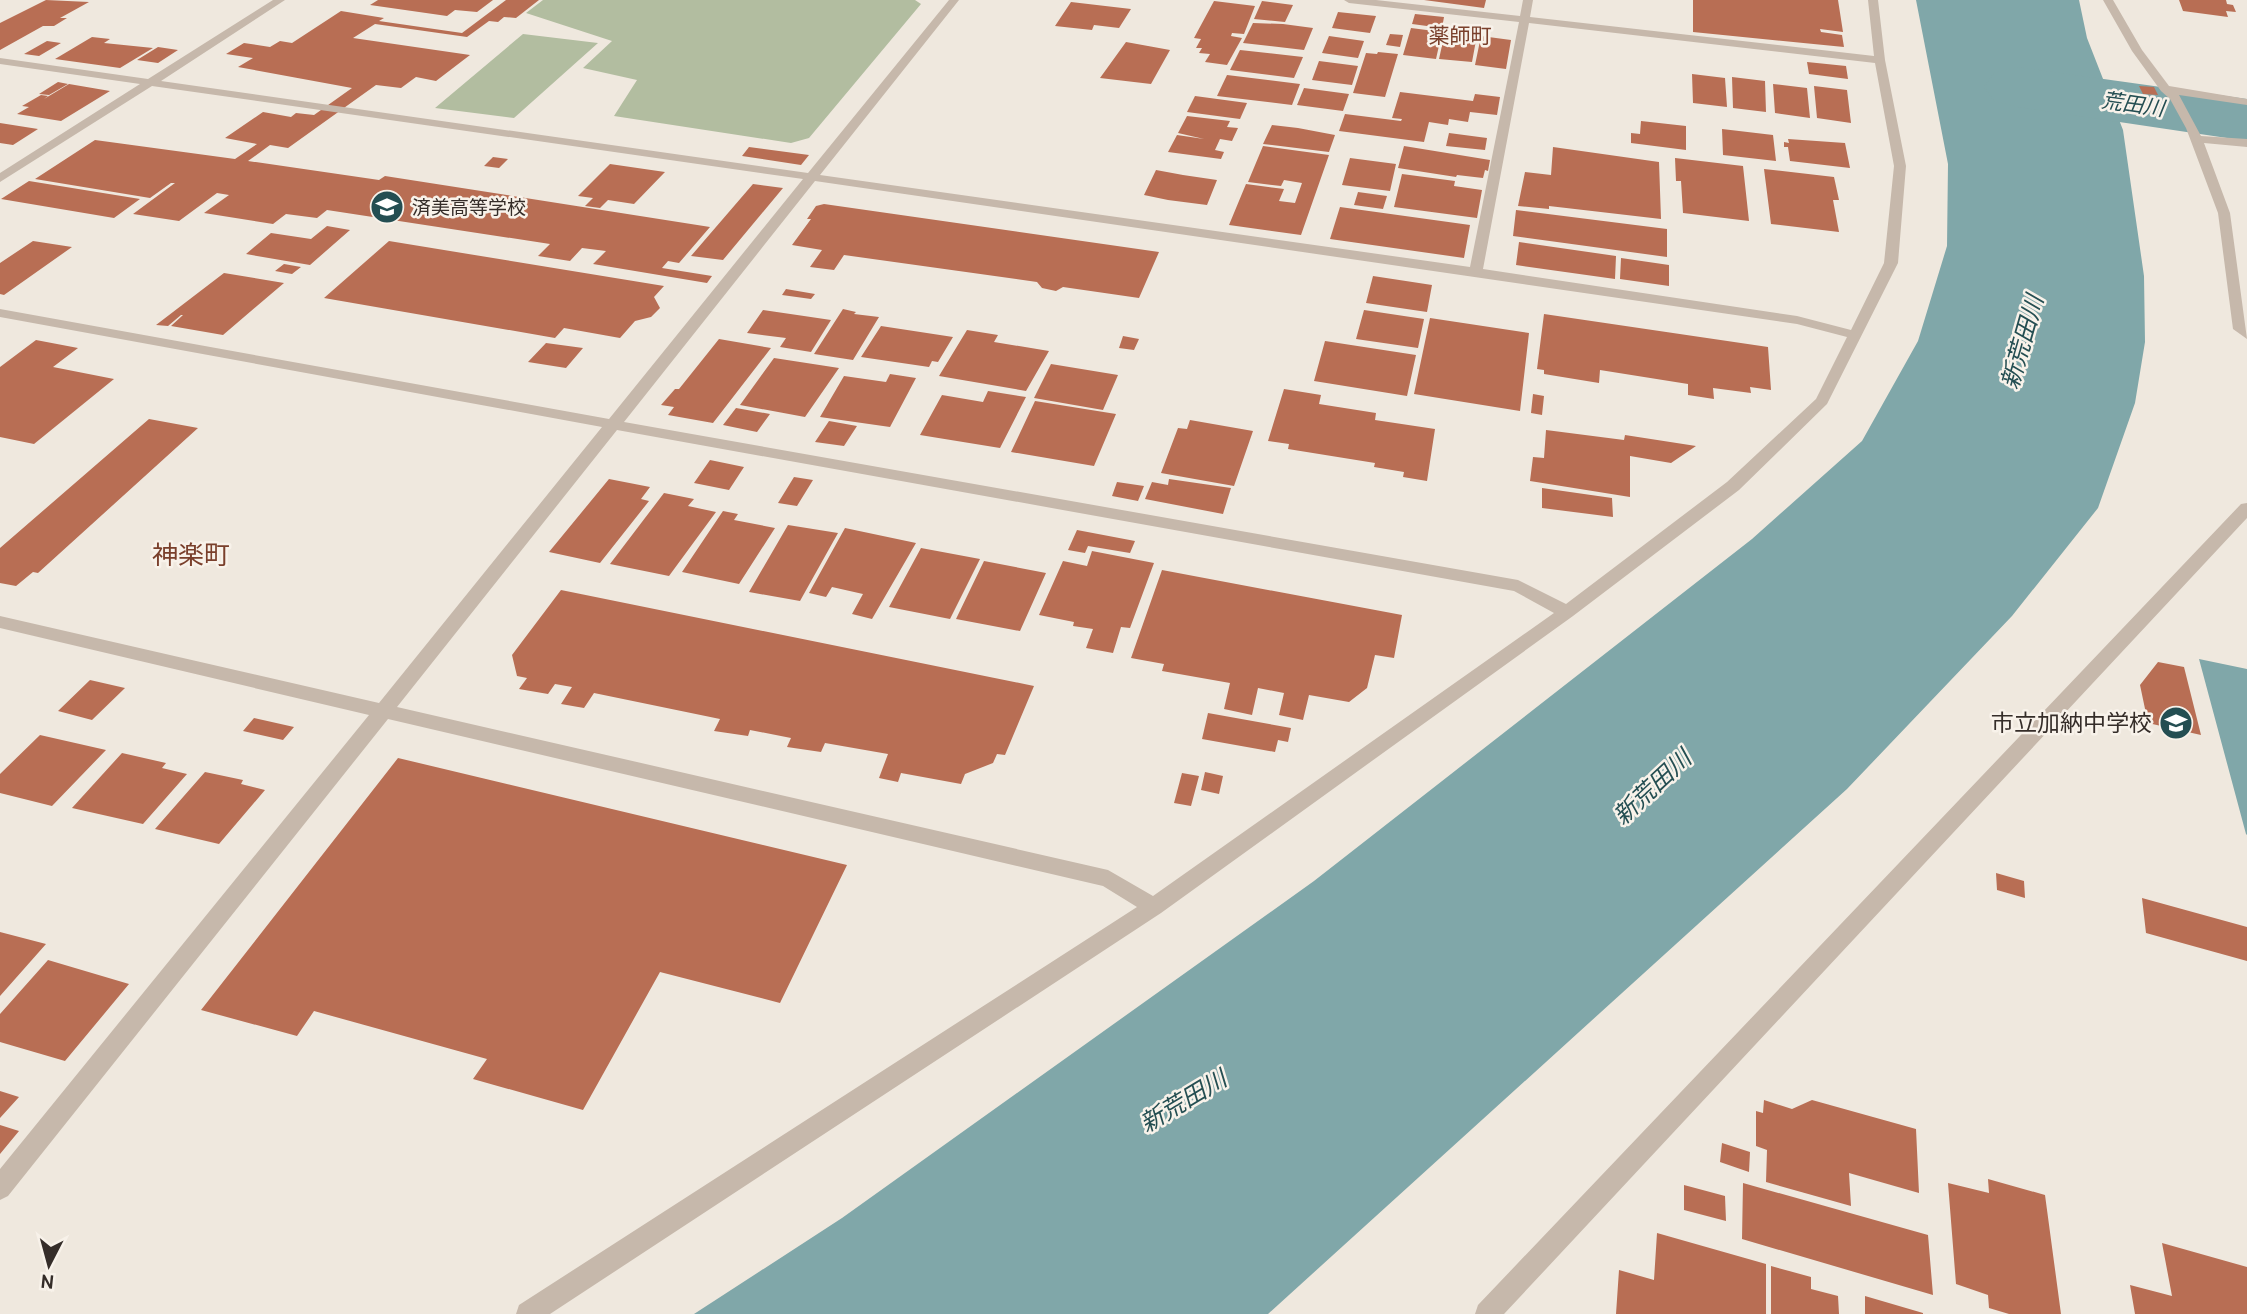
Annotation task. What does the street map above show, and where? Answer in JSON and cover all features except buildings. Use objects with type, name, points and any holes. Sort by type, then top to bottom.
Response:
[{"type":"street","points":[[0,178],[280,0]]},
{"type":"street","points":[[0,1188],[954,0]]},
{"type":"street","points":[[1349,0],[1880,60]]},
{"type":"street","points":[[1476,272],[1528,0]]},
{"type":"street","points":[[528,1314],[1154,907],[1567,612],[1733,486],[1822,401],[1891,262],[1900,166],[1880,60],[1873,0]]},
{"type":"street","points":[[2108,0],[2137,51],[2165,89],[2175,97],[2196,139],[2224,213],[2240,329],[2247,335]]},
{"type":"street","points":[[0,61],[1476,272],[1797,320],[1855,335]]},
{"type":"street","points":[[2165,89],[2247,102]]},
{"type":"street","points":[[2196,139],[2247,144]]},
{"type":"street","points":[[0,313],[1518,586],[1567,612]]},
{"type":"street","points":[[1487,1314],[2247,508]]},
{"type":"street","points":[[0,622],[1108,878],[1154,907]]},
{"type":"green space","points":[[543,0],[915,0],[921,4],[809,138],[791,143],[614,116],[637,80],[583,68],[612,41],[526,13]]},
{"type":"green space","points":[[523,34],[598,43],[514,118],[435,108]]},
{"type":"water","name":"新荒田川","points":[[1916,0],[2079,0],[2087,38],[2123,130],[2144,276],[2145,342],[2135,403],[2098,508],[2012,616],[1847,789],[1268,1314],[694,1314],[842,1218],[1314,881],[1752,539],[1862,441],[1918,341],[1947,246],[1948,164]]},
{"type":"water","points":[[2199,659],[2247,669],[2247,835],[2246,834]]},
{"type":"waterway","name":"荒田川","points":[[2018,87],[2247,120]]},
{"type":"place","name":"済美高等学校","points":[[387,207]]},
{"type":"place","name":"市立加納中学校","points":[[2176,723]]},
{"type":"district","name":"薬師町","points":[[1460,35]]},
{"type":"district","name":"神楽町","points":[[191,555]]}]
